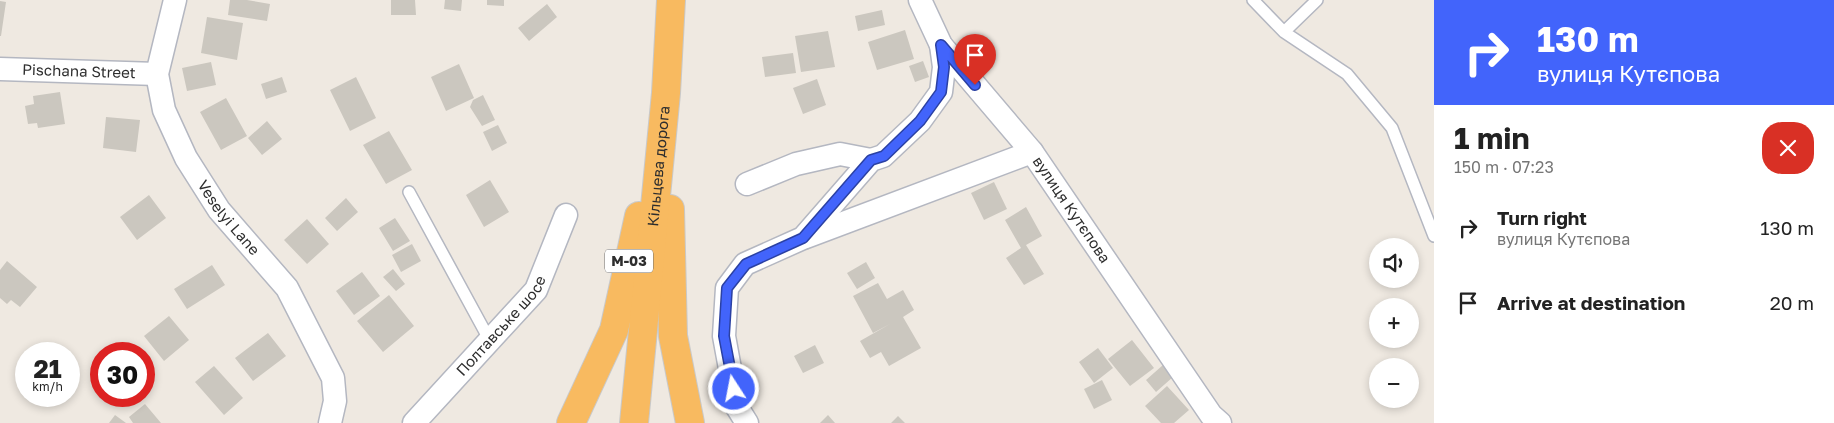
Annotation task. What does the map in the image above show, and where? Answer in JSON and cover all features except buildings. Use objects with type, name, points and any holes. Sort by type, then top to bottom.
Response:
[{"type":"highway","name":"Кільцева дорога","points":[[634,423],[666,93],[671,0]]},
{"type":"highway","name":"М-03","points":[[571,423],[614,330],[666,93]]},
{"type":"highway","name":"М-03","points":[[666,93],[673,336],[690,423]]},
{"type":"street","name":"Veselyi Lane","points":[[176,0],[157,74],[164,110],[186,158],[219,210],[287,288],[333,378],[335,401],[330,423]]},
{"type":"street","name":"вулиця Кутєпова","points":[[920,0],[941,45],[1032,152],[1211,415],[1220,423]]},
{"type":"street","points":[[747,184],[796,164],[840,154],[871,160],[884,156],[920,121],[941,92],[944,67],[941,45]]},
{"type":"street","name":"Pischana Street","points":[[0,69],[157,74]]},
{"type":"street","points":[[742,415],[724,336],[727,288],[746,264],[803,238],[1032,152]]},
{"type":"street","points":[[803,238],[871,160]]},
{"type":"street","name":"Полтавське шосе","points":[[414,423],[421,418],[489,340],[536,290],[566,215]]},
{"type":"lane","points":[[1253,0],[1284,32],[1347,74],[1392,128],[1434,236]]},
{"type":"lane","points":[[1284,32],[1317,0]]},
{"type":"lane","points":[[409,192],[489,340]]},
{"type":"route","points":[[734,389],[724,336],[727,288],[746,264],[803,238],[871,160],[884,156],[920,121],[941,92],[944,67],[941,45],[975,85]]}]
